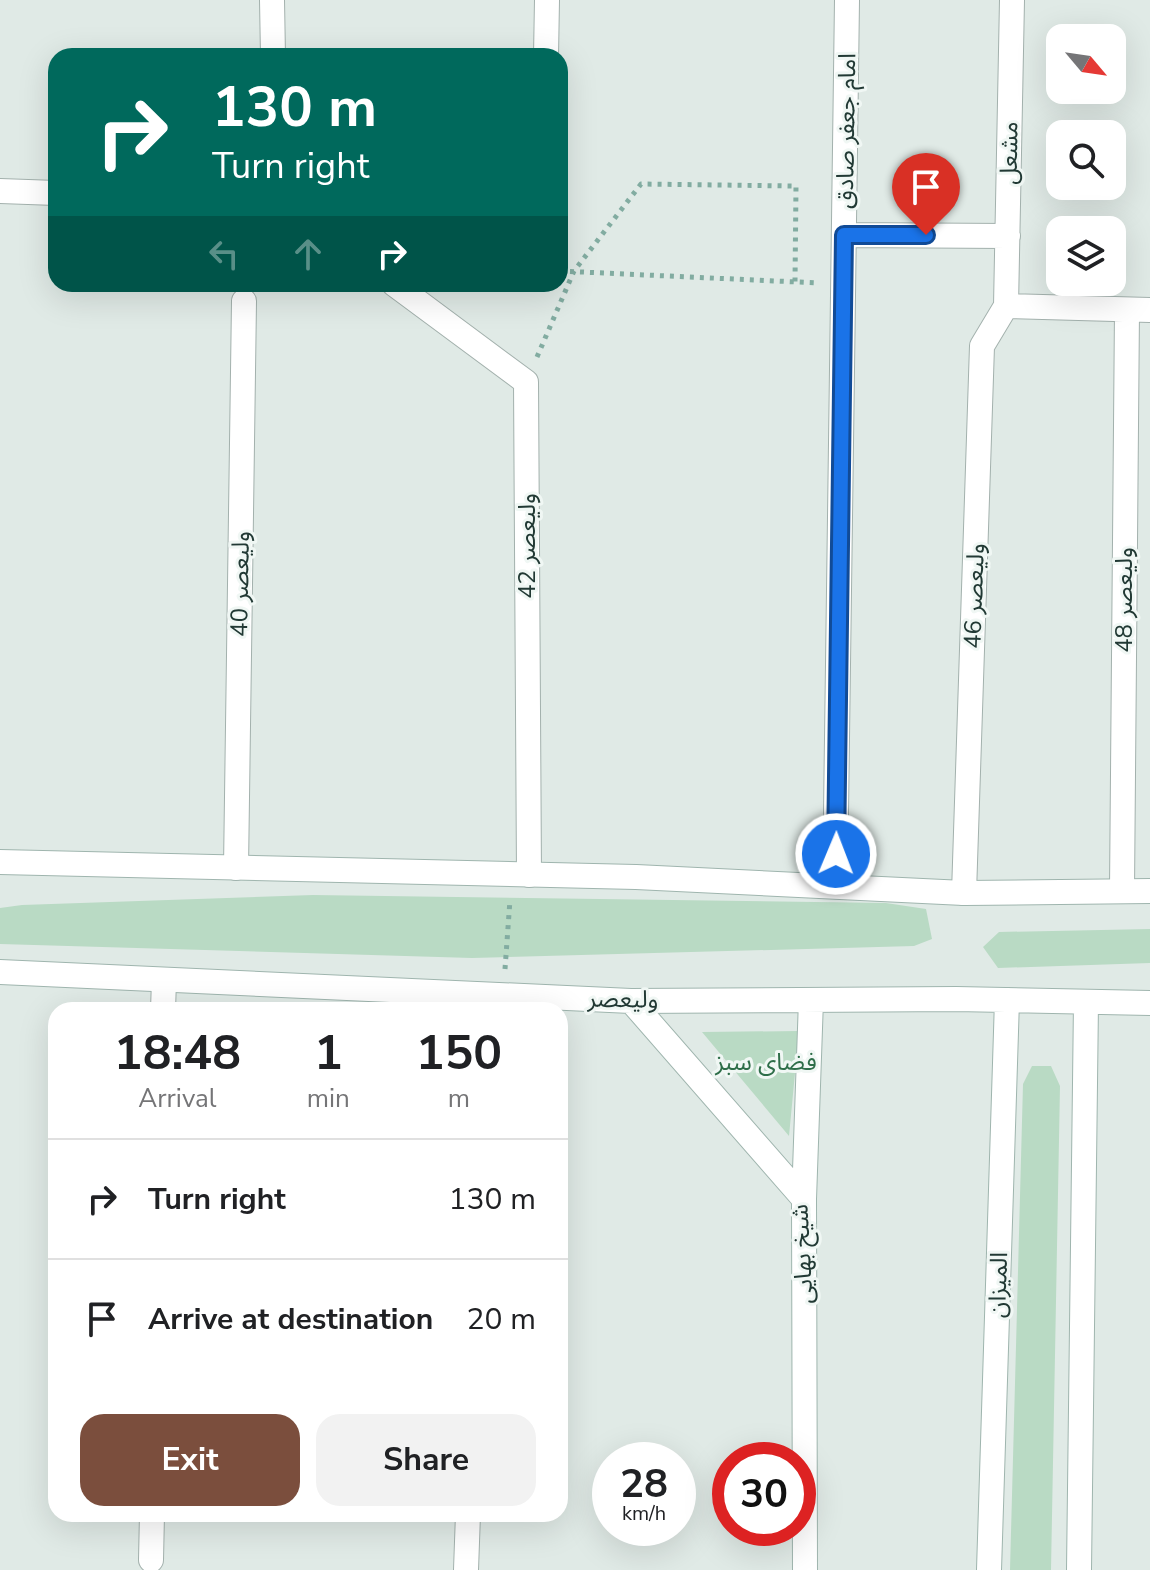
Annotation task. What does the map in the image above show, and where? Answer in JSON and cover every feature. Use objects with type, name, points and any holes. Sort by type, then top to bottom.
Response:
[{"type":"street","points":[[272,0],[273,48]]},
{"type":"street","points":[[546,48],[547,0]]},
{"type":"street","name":"امام جعفر صادق","points":[[835,886],[847,0]]},
{"type":"street","name":"مشعل","points":[[1006,306],[1012,0]]},
{"type":"street","points":[[0,191],[48,193]]},
{"type":"street","points":[[844,235],[1008,236]]},
{"type":"street","points":[[405,292],[526,382]]},
{"type":"street","name":"ولیعصر 40","points":[[236,868],[244,301]]},
{"type":"street","points":[[1006,306],[1138,310]]},
{"type":"street","name":"ولیعصر 46","points":[[964,893],[982,346],[1006,306]]},
{"type":"street","name":"ولیعصر 48","points":[[1122,890],[1138,310]]},
{"type":"street","name":"ولیعصر 42","points":[[521,875],[526,382]]},
{"type":"street","points":[[0,862],[521,875],[964,893],[1150,891]]},
{"type":"street","name":"ولیعصر","points":[[0,972],[490,1000],[1150,1003]]},
{"type":"street","points":[[163,1002],[164,980]]},
{"type":"street","points":[[804,1199],[811,1000]]},
{"type":"street","name":"المیزان","points":[[989,1570],[1007,1000]]},
{"type":"street","name":"شیخ بهایی","points":[[631,1001],[804,1199],[805,1570]]},
{"type":"street","points":[[1079,1570],[1086,1002]]},
{"type":"street","points":[[151,1560],[152,1522]]},
{"type":"street","points":[[466,1570],[468,1522]]},
{"type":"path","points":[[568,285],[574,271],[641,184],[796,186],[795,282]]},
{"type":"path","points":[[568,271],[843,285]]},
{"type":"path","points":[[526,382],[565,292]]},
{"type":"path","points":[[490,1000],[521,875]]},
{"type":"green space","points":[[313,895],[886,903],[926,909],[932,939],[914,946],[472,958],[0,944],[0,908]]},
{"type":"green space","points":[[1150,929],[1150,963],[998,968],[983,947],[999,932]]},
{"type":"green space","name":"فضای سبز","points":[[799,1031],[789,1136],[702,1032]]},
{"type":"green space","points":[[1032,1066],[1051,1066],[1060,1086],[1051,1570],[1010,1570],[1023,1084]]},
{"type":"route","points":[[836,854],[844,235],[926,235]]}]
